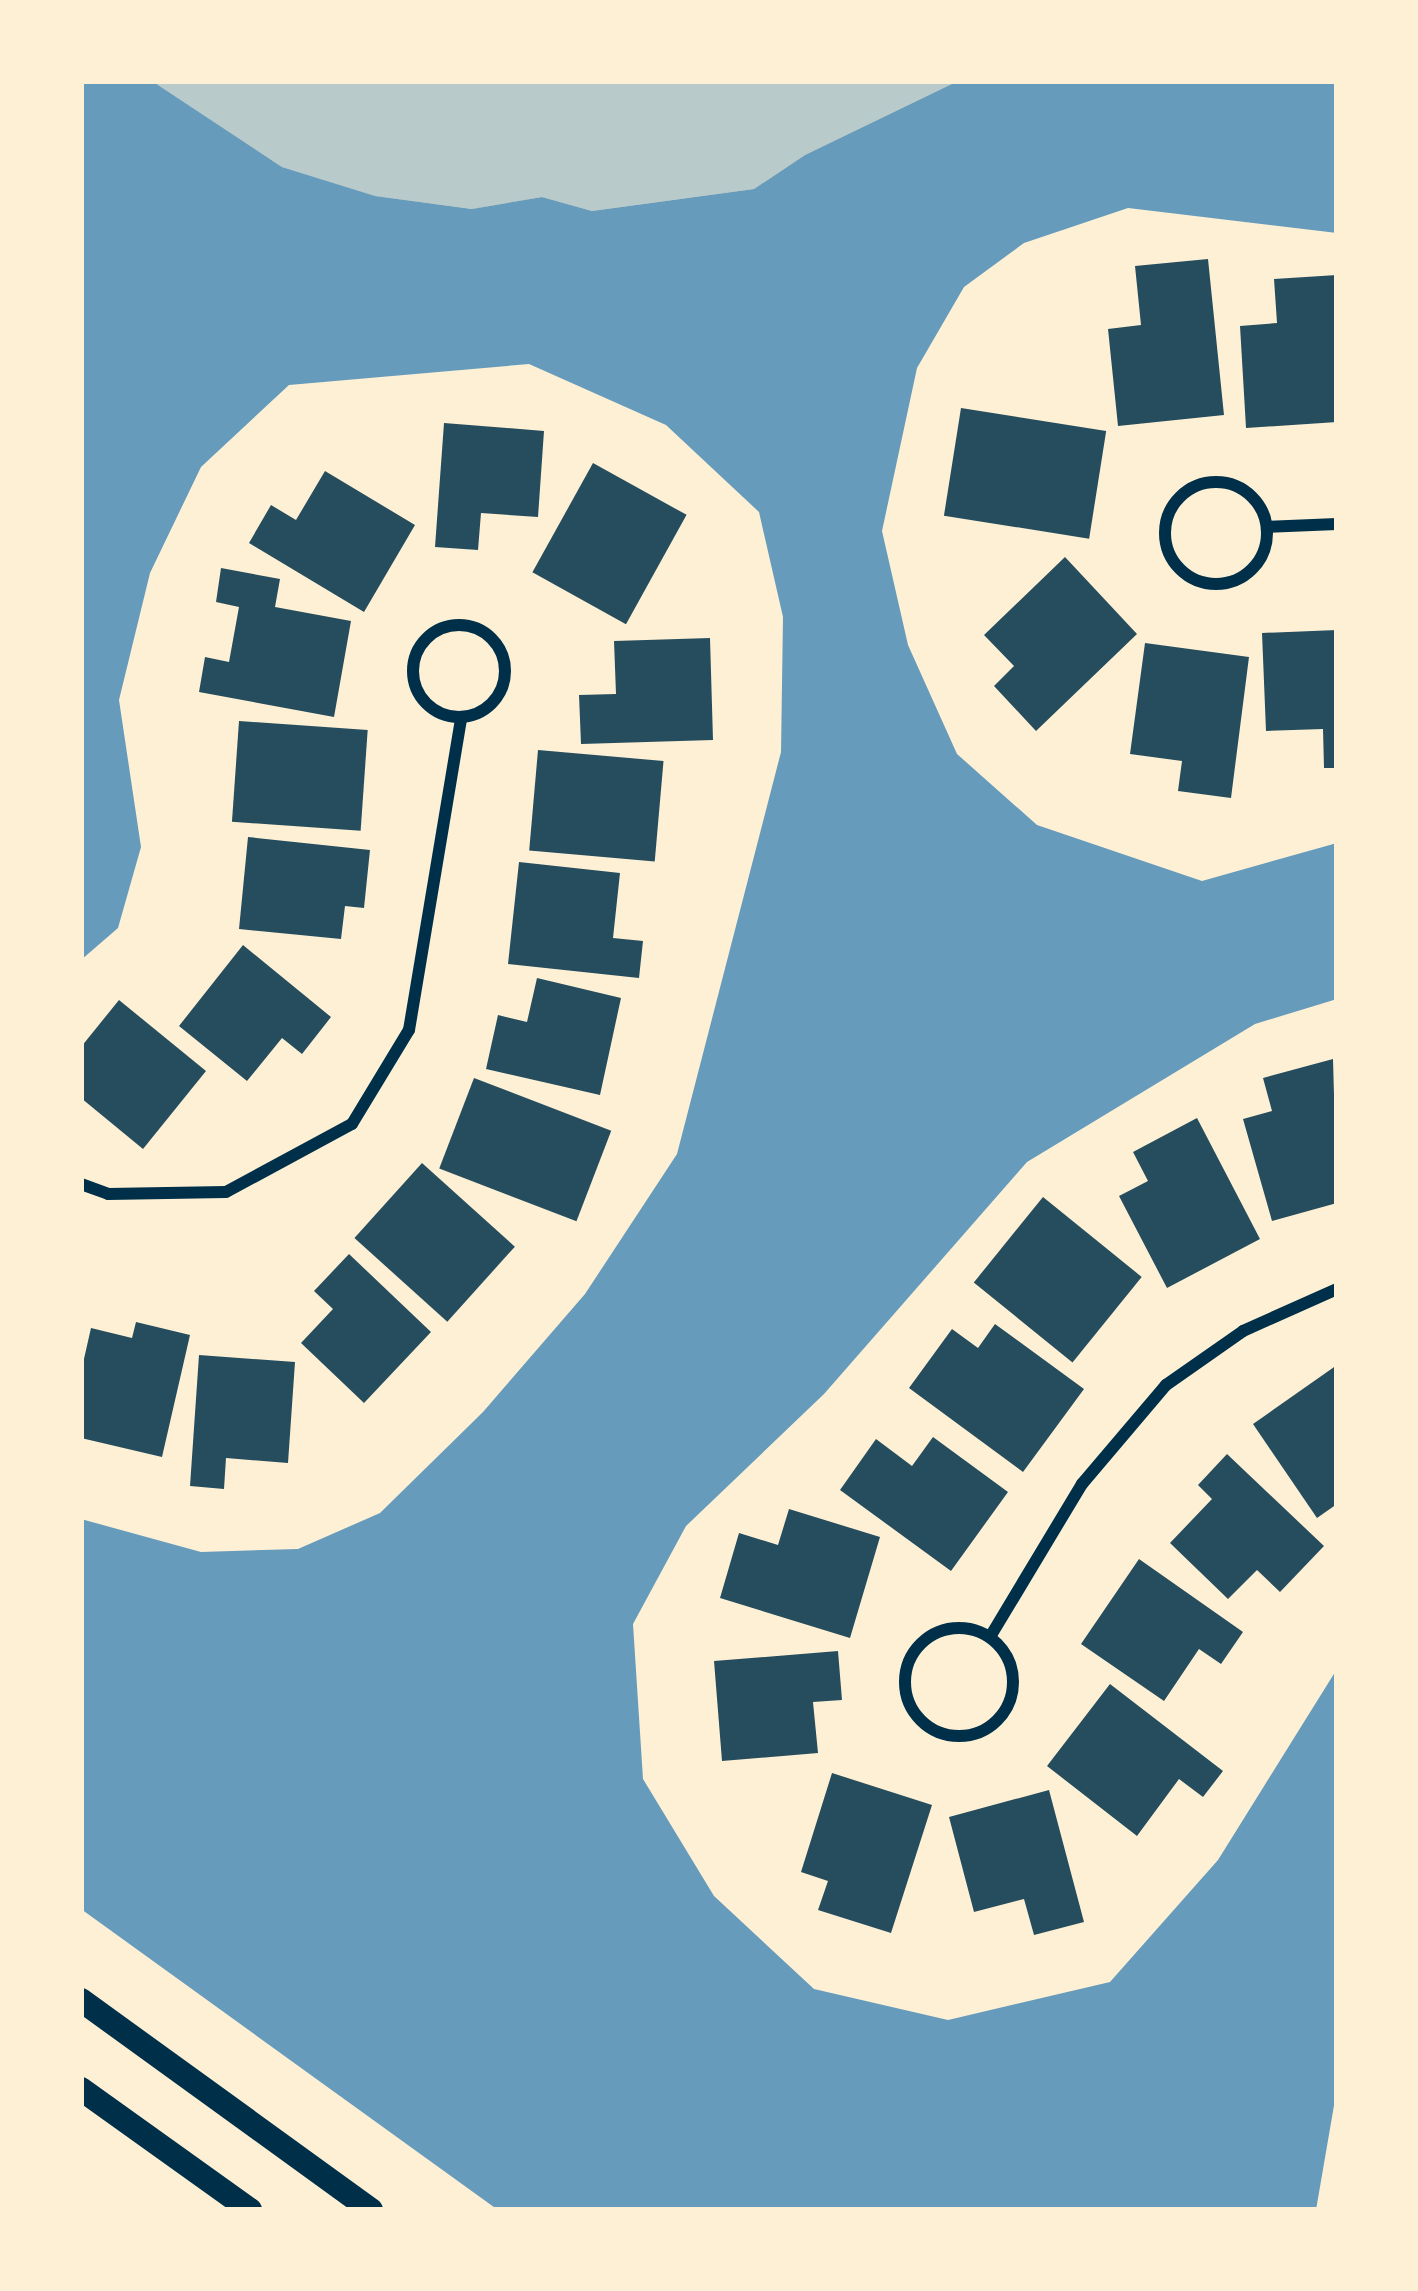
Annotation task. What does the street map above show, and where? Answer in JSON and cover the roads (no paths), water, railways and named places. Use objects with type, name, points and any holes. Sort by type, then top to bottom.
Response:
[{"type":"main road","points":[[81,2000],[371,2210]]},
{"type":"main road","points":[[81,2089],[250,2210]]},
{"type":"street","points":[[1210,481],[1249,493],[1267,527],[1256,566],[1221,584],[1183,573],[1164,538],[1175,499],[1210,481]]},
{"type":"street","points":[[1267,527],[1337,524]]},
{"type":"street","points":[[458,623],[491,636],[506,669],[494,703],[461,718],[428,705],[412,672],[425,639],[458,623]]},
{"type":"street","points":[[81,1184],[108,1194],[226,1192],[352,1124],[410,1030],[461,718]]},
{"type":"street","points":[[990,1637],[1082,1484],[1166,1385],[1244,1331],[1337,1289]]},
{"type":"street","points":[[949,1628],[990,1637],[1012,1672],[1004,1713],[969,1736],[928,1728],[905,1693],[914,1652],[949,1628]]},
{"type":"water","points":[[81,81],[152,81],[282,167],[375,196],[472,209],[542,197],[592,211],[754,189],[805,155],[958,81],[1337,81],[1337,233],[1128,208],[1024,243],[964,287],[917,368],[882,531],[908,645],[957,754],[1037,825],[1202,881],[1337,843],[1337,999],[1255,1024],[1027,1162],[824,1394],[686,1526],[633,1624],[643,1779],[714,1896],[814,1989],[948,2020],[1110,1982],[1218,1860],[1337,1669],[1337,2088],[1316,2210],[498,2210],[81,1909],[81,1519],[201,1552],[298,1549],[380,1513],[483,1412],[585,1294],[677,1154],[781,752],[783,617],[759,512],[666,425],[529,364],[289,385],[201,467],[150,573],[119,700],[141,847],[118,928],[81,960]]}]
